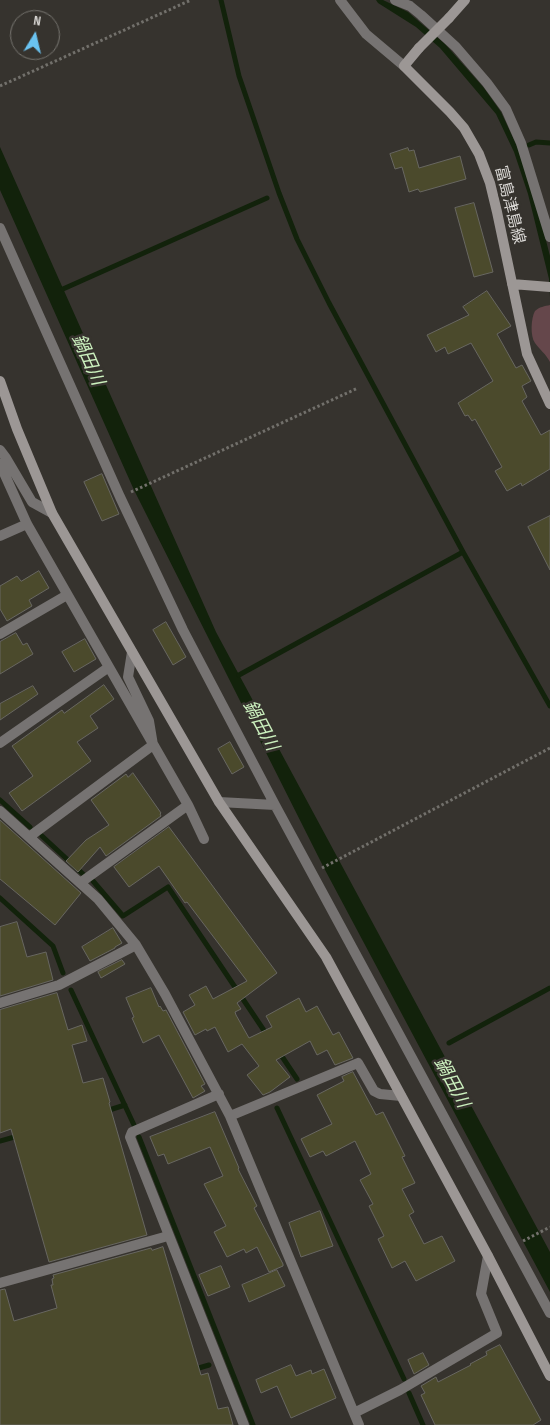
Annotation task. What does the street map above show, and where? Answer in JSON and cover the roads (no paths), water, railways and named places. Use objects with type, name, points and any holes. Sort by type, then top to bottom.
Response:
[{"type":"street","points":[[340,0],[366,34],[404,66],[465,0]]},
{"type":"street","points":[[395,0],[410,6],[421,14],[456,47],[487,83],[506,109],[521,143],[550,237]]},
{"type":"street","name":"富島津島線","points":[[404,66],[464,128],[479,154],[498,212],[527,354],[550,404]]},
{"type":"street","points":[[0,228],[120,497],[183,630],[275,805],[550,1313]]},
{"type":"street","points":[[512,284],[546,287]]},
{"type":"street","points":[[0,381],[17,429],[52,513],[219,802],[326,957],[488,1256],[550,1376]]},
{"type":"street","points":[[0,450],[32,502],[52,513]]},
{"type":"street","points":[[0,464],[27,524],[188,805],[204,839]]},
{"type":"street","points":[[0,536],[27,524]]},
{"type":"street","points":[[0,634],[67,595]]},
{"type":"street","points":[[132,652],[128,677],[149,722],[153,745]]},
{"type":"street","points":[[0,744],[109,667]]},
{"type":"street","points":[[29,837],[153,745]]},
{"type":"street","points":[[219,802],[275,805]]},
{"type":"street","points":[[80,883],[188,805]]},
{"type":"street","points":[[0,811],[98,899],[136,945],[165,994],[230,1116],[359,1425]]},
{"type":"street","points":[[0,1002],[59,985],[136,945]]},
{"type":"street","points":[[230,1116],[358,1063],[374,1091],[380,1094],[401,1096]]},
{"type":"street","points":[[219,1094],[132,1132],[130,1137],[244,1425]]},
{"type":"street","points":[[0,1284],[168,1236]]},
{"type":"street","points":[[354,1413],[400,1390],[497,1333],[481,1294],[488,1256]]},
{"type":"water","points":[[376,0],[383,0],[408,12],[445,44],[484,88],[501,112],[521,155],[534,194],[550,256],[550,297],[549,279],[528,194],[514,152],[496,114],[440,48],[416,27]]},
{"type":"water","name":"鍋田川","points":[[0,147],[216,632],[550,1252],[550,1292],[324,868],[134,490],[0,190]]},
{"type":"waterway","points":[[221,0],[239,76],[279,193],[297,239],[329,303],[463,552],[550,706]]},
{"type":"waterway","points":[[529,145],[536,142],[550,143]]},
{"type":"waterway","points":[[63,289],[267,198]]},
{"type":"waterway","points":[[239,675],[463,552]]},
{"type":"waterway","points":[[0,800],[30,827]]},
{"type":"waterway","points":[[42,836],[83,874]]},
{"type":"waterway","points":[[93,881],[123,916],[168,887],[267,1035]]},
{"type":"waterway","points":[[0,898],[53,946],[63,973]]},
{"type":"waterway","points":[[449,1043],[550,988]]},
{"type":"waterway","points":[[71,990],[134,1125]]},
{"type":"waterway","points":[[279,1052],[297,1079]]},
{"type":"waterway","points":[[106,1111],[125,1105]]},
{"type":"waterway","points":[[277,1108],[404,1379]]},
{"type":"waterway","points":[[0,1141],[18,1136]]},
{"type":"waterway","points":[[139,1137],[253,1425]]},
{"type":"waterway","points":[[192,1370],[209,1365]]},
{"type":"waterway","points":[[409,1393],[423,1425]]}]
